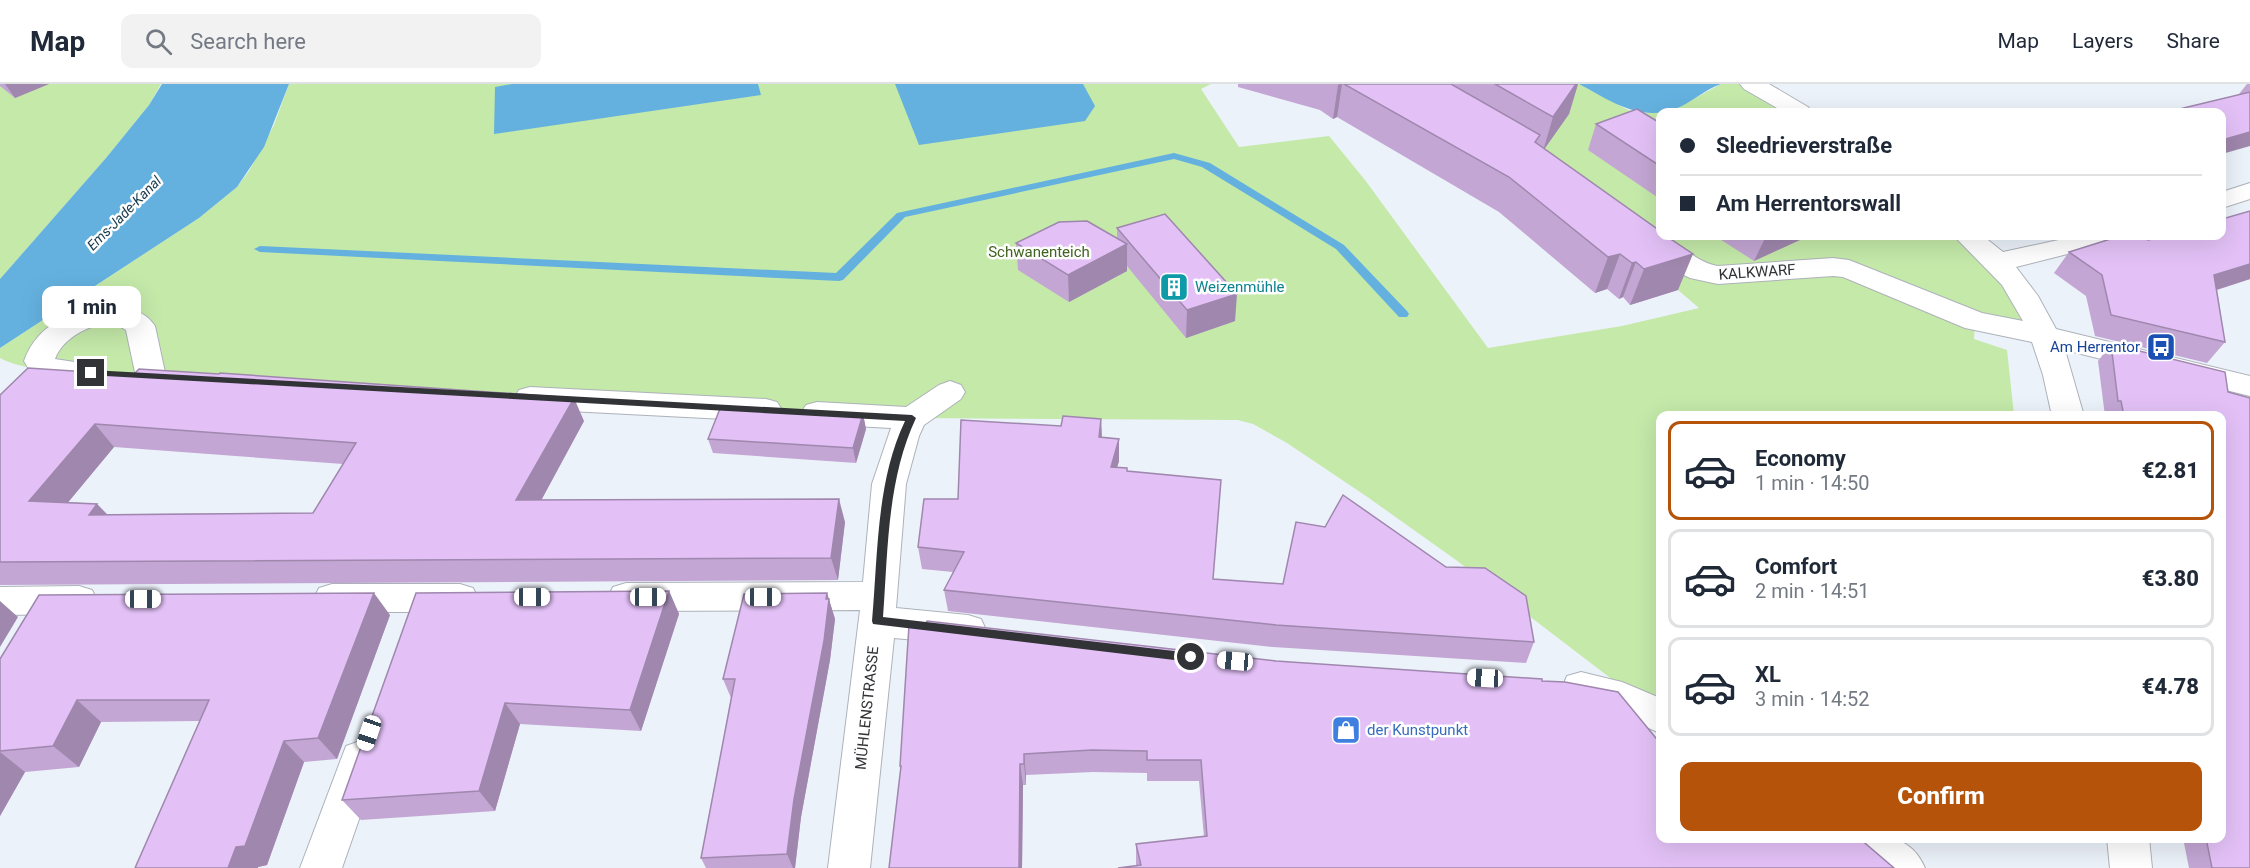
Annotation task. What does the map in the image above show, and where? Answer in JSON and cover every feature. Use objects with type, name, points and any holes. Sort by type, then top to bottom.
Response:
[{"type":"street","points":[[1752,84],[1793,108]]},
{"type":"street","points":[[2226,199],[2250,191]]},
{"type":"street","name":"KALKWARF","points":[[1631,224],[1700,272],[1718,275],[1833,267],[1849,269],[1975,321],[2043,335],[2250,386]]},
{"type":"street","points":[[1972,240],[1998,262],[2022,293],[2056,366],[2067,411]]},
{"type":"street","points":[[1998,262],[2091,240]]},
{"type":"street","points":[[507,396],[912,418],[950,392]]},
{"type":"street","name":"MÜHLENSTRASSE","points":[[849,868],[878,609],[889,484],[903,436],[912,418]]},
{"type":"street","points":[[595,597],[878,609],[1000,635]]},
{"type":"street","points":[[299,598],[411,615],[488,598]]},
{"type":"street","points":[[0,601],[110,599]]},
{"type":"street","points":[[28,638],[51,600]]},
{"type":"street","points":[[1550,683],[1604,693],[1656,714]]},
{"type":"street","points":[[321,868],[373,722]]},
{"type":"street","points":[[1868,843],[1904,868]]},
{"type":"street","points":[[2128,843],[2131,868]]},
{"type":"green space","points":[[0,84],[161,84],[149,105],[106,158],[0,279]]},
{"type":"green space","name":"Schwanenteich","points":[[289,84],[1211,84],[1201,89],[1239,147],[1329,136],[1365,180],[1488,348],[1622,326],[1699,308],[1678,290],[1362,84],[1579,84],[1628,110],[1645,113],[1656,112],[1656,240],[1971,240],[1998,262],[2043,335],[1975,321],[1974,339],[2007,350],[2014,411],[1656,411],[1656,713],[1456,560],[1366,496],[1287,443],[1253,424],[1238,420],[912,418],[72,373],[31,368],[0,358],[0,348],[199,218],[237,187],[249,171],[274,125]]},
{"type":"green space","name":"Schwanenteich","points":[[1721,84],[1753,84],[1793,108],[1677,108]]},
{"type":"water","name":"Ems-Jade-Kanal","points":[[162,84],[289,84],[264,147],[237,187],[199,218],[0,348],[0,279],[106,158],[149,105]]},
{"type":"water","points":[[512,84],[758,84],[761,95],[494,134],[495,87]]},
{"type":"water","points":[[895,84],[1083,84],[1095,106],[1085,121],[919,145]]},
{"type":"water","points":[[1579,84],[1721,84],[1677,108],[1656,108],[1656,112],[1637,111],[1613,102]]},
{"type":"building","points":[[1344,84],[1451,84],[1540,135],[1535,142],[1656,228],[1656,240],[1672,240],[1693,254],[1644,269],[1620,254],[1608,257],[1509,177]]},
{"type":"building","points":[[1495,84],[1576,84],[1553,117]]},
{"type":"building","points":[[2250,92],[2250,132],[2226,139],[2226,108],[2184,108]]},
{"type":"building","points":[[1637,109],[1656,121],[1656,163],[1596,124]]},
{"type":"building","points":[[2250,211],[2250,264],[2214,275],[2225,342],[2111,315],[2102,275],[2069,252],[2107,240],[2226,240],[2226,218]]},
{"type":"building","points":[[1165,214],[1237,294],[1187,310],[1117,228]]},
{"type":"building","points":[[1087,221],[1127,244],[1068,275],[1016,243],[1059,222]]},
{"type":"building","points":[[2111,344],[2225,372],[2228,392],[2250,398],[2250,868],[2212,868],[2207,843],[2226,843],[2226,411],[2123,411],[2121,401],[2118,401]]},
{"type":"building","points":[[28,368],[133,375],[139,369],[220,373],[574,398],[516,500],[839,499],[831,558],[0,562],[0,395]],"holes":[[[95,424],[356,443],[313,513],[89,515],[97,504],[29,501]]]},
{"type":"building","points":[[721,406],[863,414],[853,448],[708,439]]},
{"type":"building","points":[[1063,416],[1101,419],[1099,437],[1119,439],[1111,467],[1127,468],[1127,471],[1221,480],[1213,579],[1283,584],[1296,522],[1325,527],[1343,495],[1446,567],[1485,568],[1526,596],[1534,642],[1276,625],[944,590],[964,552],[918,547],[924,499],[958,499],[961,420],[1061,426]]},
{"type":"building","points":[[669,591],[630,710],[505,703],[479,791],[342,800],[416,593]]},
{"type":"building","points":[[374,593],[318,738],[284,741],[245,846],[236,847],[228,868],[135,868],[209,700],[77,700],[53,746],[0,751],[0,659],[39,595]]},
{"type":"building","points":[[827,593],[826,599],[829,599],[824,641],[794,799],[787,854],[701,858],[735,679],[723,679],[744,594]]},
{"type":"building","points":[[927,621],[1276,661],[1542,679],[1542,681],[1565,682],[1618,692],[1656,738],[1656,843],[1865,843],[1894,868],[1118,868],[1141,865],[1136,844],[1207,836],[1201,760],[1147,760],[1147,751],[1092,750],[1024,754],[1024,764],[1020,764],[1019,868],[889,868],[901,766],[909,625],[923,628]]},
{"type":"waterway","points":[[260,249],[839,277],[901,215],[1174,156],[1206,165],[1340,247],[1403,314]]},
{"type":"place","name":"Weizenmühle","points":[[1174,287]]},
{"type":"place","name":"Am Herrentor","points":[[2161,347]]},
{"type":"place","name":"der Kunstpunkt","points":[[1346,730]]},
{"type":"route","points":[[91,373],[912,418],[903,436],[889,484],[877,621],[1191,657]]}]
